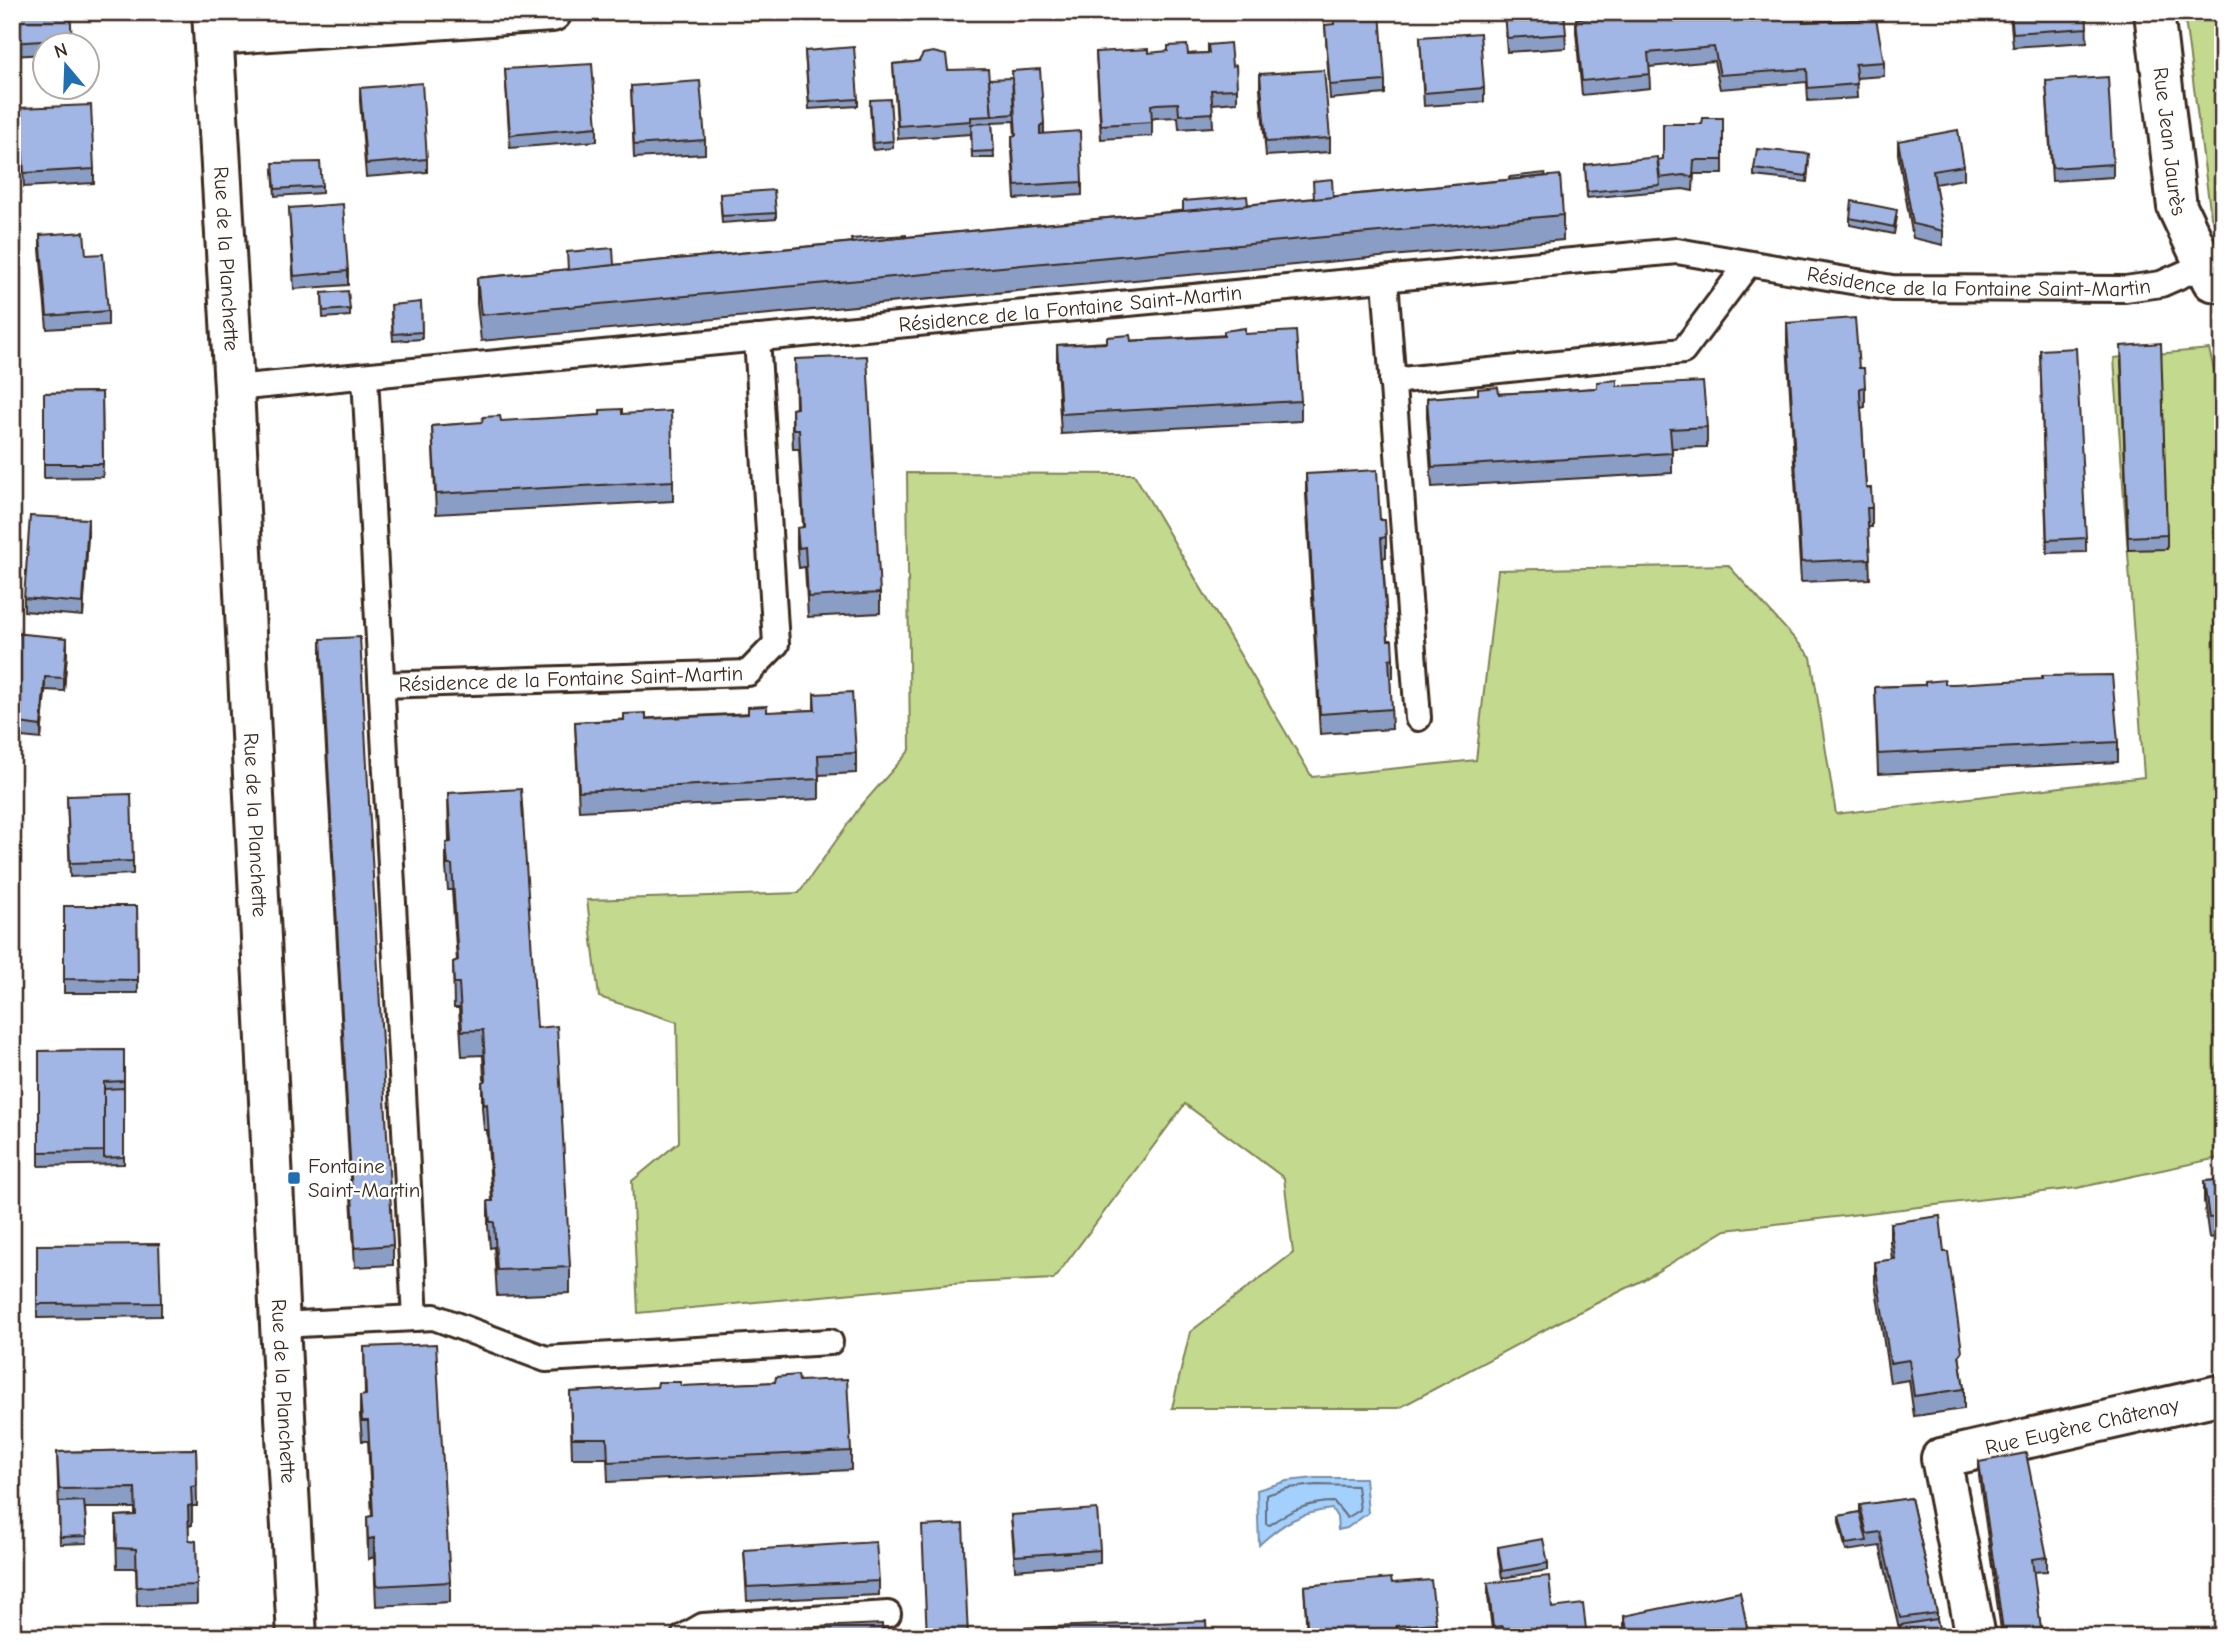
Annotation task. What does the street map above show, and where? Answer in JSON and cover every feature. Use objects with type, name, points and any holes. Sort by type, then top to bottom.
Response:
[{"type":"street","points":[[213,24],[552,12]]},
{"type":"street","name":"Rue Jean Jaurès","points":[[2154,12],[2176,207],[2213,274]]},
{"type":"street","name":"Rue de la Planchette","points":[[213,24],[297,1637]]},
{"type":"street","name":"Rue Eugène Châtenay","points":[[1976,1637],[1941,1458],[2223,1394]]},
{"type":"lane","name":"Résidence de la Fontaine Saint-Martin","points":[[234,388],[1678,251],[1892,288],[2125,289],[2213,274]]},
{"type":"lane","points":[[1392,381],[1683,351],[1748,264]]},
{"type":"lane","points":[[1385,279],[1418,718]]},
{"type":"lane","name":"Résidence de la Fontaine Saint-Martin","points":[[382,685],[748,673],[776,644],[757,338]]},
{"type":"lane","name":"Résidence de la Fontaine Saint-Martin","points":[[365,376],[415,1318]]},
{"type":"lane","points":[[280,1325],[434,1317],[546,1359],[831,1342]]},
{"type":"lane","points":[[684,1637],[703,1626],[888,1614]]},
{"type":"green space","points":[[2184,12],[2223,12],[2223,240],[2211,217]]},
{"type":"green space","points":[[2209,349],[2223,407],[2223,1157],[2077,1188],[1726,1230],[1643,1280],[1399,1408],[1172,1408],[1190,1332],[1293,1253],[1284,1178],[1185,1104],[1054,1279],[951,1284],[638,1313],[632,1181],[679,1142],[677,1022],[599,997],[587,900],[799,893],[860,807],[910,750],[907,473],[1134,474],[1312,777],[1476,760],[1498,570],[1728,565],[1811,657],[1836,814],[2144,777],[2114,358]]},
{"type":"water","points":[[1365,1478],[1368,1513],[1347,1528],[1338,1530],[1337,1517],[1332,1509],[1310,1513],[1284,1525],[1259,1545],[1257,1490],[1287,1481]]},
{"type":"building","points":[[12,12],[70,12],[71,32],[32,32],[32,42],[12,43]]},
{"type":"building","points":[[1334,12],[1380,12],[1385,81],[1330,85],[1325,25],[1334,24]]},
{"type":"building","points":[[1505,12],[1564,12],[1566,34],[1507,38]]},
{"type":"building","points":[[1644,12],[1715,12],[1716,17],[1757,13],[1758,20],[1803,17],[1803,22],[1876,19],[1884,62],[1855,64],[1857,84],[1808,88],[1807,69],[1720,75],[1714,47],[1648,53],[1650,74],[1582,81],[1576,19]]},
{"type":"building","points":[[2011,12],[2086,12],[2087,28],[2013,33]]},
{"type":"building","points":[[1480,33],[1484,88],[1424,93],[1420,37]]},
{"type":"building","points":[[1230,43],[1232,66],[1236,65],[1237,89],[1211,90],[1213,113],[1179,115],[1178,103],[1156,104],[1151,105],[1152,122],[1101,125],[1096,52],[1148,49],[1148,53],[1168,51],[1168,46],[1187,45],[1188,54],[1209,53],[1208,45]]},
{"type":"building","points":[[854,47],[858,99],[809,102],[805,51]]},
{"type":"building","points":[[933,52],[946,55],[948,70],[988,69],[992,116],[971,117],[971,121],[898,126],[893,64],[919,61],[923,54]]},
{"type":"building","points":[[592,64],[597,127],[510,135],[505,69]]},
{"type":"building","points":[[1040,69],[1044,123],[1040,126],[1040,134],[1080,131],[1082,182],[1015,186],[1012,136],[1016,135],[1012,71]]},
{"type":"building","points":[[1324,70],[1330,138],[1266,142],[1260,74]]},
{"type":"building","points":[[2108,77],[2113,164],[2052,168],[2046,81]]},
{"type":"building","points":[[1012,78],[1014,114],[992,116],[989,79]]},
{"type":"building","points":[[700,81],[705,140],[634,145],[631,86]]},
{"type":"building","points":[[422,83],[427,159],[366,164],[360,88]]},
{"type":"building","points":[[890,99],[893,141],[873,143],[870,100]]},
{"type":"building","points":[[91,105],[94,169],[24,173],[20,108]]},
{"type":"building","points":[[1703,118],[1723,118],[1723,160],[1694,160],[1693,177],[1683,175],[1660,178],[1658,160],[1663,159],[1663,124],[1702,124]]},
{"type":"building","points":[[992,123],[994,151],[972,152],[971,124]]},
{"type":"building","points":[[1958,130],[1964,166],[1933,171],[1943,231],[1913,224],[1898,141]]},
{"type":"building","points":[[1757,149],[1809,154],[1807,176],[1754,169]]},
{"type":"building","points":[[1657,157],[1660,185],[1587,192],[1585,165]]},
{"type":"building","points":[[320,162],[322,186],[275,189],[273,163]]},
{"type":"building","points":[[1545,173],[1546,176],[1510,180],[1509,177]]},
{"type":"building","points":[[1560,175],[1563,215],[481,315],[477,278]]},
{"type":"building","points":[[1332,179],[1333,197],[1314,199],[1313,181]]},
{"type":"building","points":[[774,190],[776,213],[722,216],[720,194]]},
{"type":"building","points":[[1247,196],[1248,205],[1183,211],[1183,201]]},
{"type":"building","points":[[1852,201],[1897,210],[1894,227],[1850,218]]},
{"type":"building","points":[[343,204],[348,271],[294,276],[289,208]]},
{"type":"building","points":[[84,232],[86,255],[103,254],[108,311],[47,316],[40,235]]},
{"type":"building","points":[[906,235],[852,243],[851,239]]},
{"type":"building","points":[[613,248],[614,265],[568,270],[567,252]]},
{"type":"building","points":[[348,291],[350,309],[323,311],[322,293]]},
{"type":"building","points":[[421,302],[422,332],[393,334],[391,305]]},
{"type":"building","points":[[1855,318],[1859,368],[1864,368],[1865,387],[1860,388],[1860,393],[1866,488],[1871,488],[1872,508],[1867,508],[1870,559],[1801,562],[1787,323]]},
{"type":"building","points":[[1245,328],[1245,334],[1296,331],[1301,401],[1061,414],[1057,345],[1107,343],[1107,337],[1130,335],[1131,341],[1224,336],[1224,331]]},
{"type":"building","points":[[2161,343],[2167,535],[2128,537],[2121,346]]},
{"type":"building","points":[[2076,348],[2086,538],[2047,540],[2040,350]]},
{"type":"building","points":[[867,356],[880,593],[808,597],[805,547],[799,548],[797,528],[804,527],[799,429],[793,429],[792,409],[797,408],[795,359]]},
{"type":"building","points":[[1617,380],[1617,386],[1703,382],[1707,427],[1670,429],[1672,453],[1432,467],[1427,398],[1478,394],[1478,389],[1498,387],[1499,394],[1597,388],[1597,382]]},
{"type":"building","points":[[102,392],[103,464],[44,464],[44,393]]},
{"type":"building","points":[[622,409],[622,414],[671,411],[673,481],[436,494],[432,426],[482,422],[483,417],[500,416],[501,421],[600,415],[600,410]]},
{"type":"building","points":[[1377,470],[1380,520],[1385,520],[1386,537],[1381,538],[1388,640],[1392,640],[1393,658],[1389,659],[1392,709],[1320,714],[1306,474]]},
{"type":"building","points":[[30,516],[88,519],[83,603],[24,598]]},
{"type":"building","points":[[12,633],[67,638],[64,678],[45,677],[41,726],[12,722]]},
{"type":"building","points":[[360,637],[393,1245],[355,1248],[321,639]]},
{"type":"building","points":[[2112,675],[2118,742],[1878,754],[1875,687],[1925,685],[1925,682],[1945,680],[1945,684],[1954,684],[2042,679],[2042,676]]},
{"type":"building","points":[[852,692],[856,753],[818,755],[819,779],[579,791],[575,722],[624,720],[624,714],[646,713],[646,719],[748,714],[748,707],[767,706],[767,712],[815,710],[814,694]]},
{"type":"building","points":[[521,789],[537,1028],[557,1026],[570,1267],[497,1270],[494,1222],[490,1222],[488,1201],[493,1201],[487,1104],[484,1105],[482,1082],[486,1080],[483,1030],[462,1031],[459,983],[454,983],[453,962],[458,960],[452,865],[448,865],[446,843],[451,842],[448,793]]},
{"type":"building","points":[[131,794],[133,861],[70,863],[67,796]]},
{"type":"building","points":[[64,906],[137,906],[138,980],[64,979]]},
{"type":"building","points":[[124,1050],[124,1081],[104,1082],[104,1151],[39,1152],[39,1051]]},
{"type":"building","points":[[124,1088],[124,1157],[104,1158],[104,1089]]},
{"type":"building","points":[[2223,1180],[2223,1218],[2209,1218],[2204,1181]]},
{"type":"building","points":[[1940,1216],[1944,1252],[1948,1252],[1962,1351],[1959,1355],[1964,1389],[1914,1396],[1909,1360],[1890,1363],[1875,1262],[1895,1259],[1890,1223]]},
{"type":"building","points":[[159,1244],[161,1303],[37,1304],[37,1245]]},
{"type":"building","points":[[436,1344],[450,1582],[376,1586],[374,1538],[368,1539],[367,1517],[373,1516],[368,1421],[362,1421],[360,1396],[366,1395],[364,1347]]},
{"type":"building","points":[[798,1375],[799,1381],[847,1379],[851,1451],[608,1462],[607,1438],[572,1438],[570,1392],[657,1387],[658,1382],[680,1382],[681,1386],[775,1382],[776,1377]]},
{"type":"building","points":[[196,1449],[197,1486],[191,1487],[192,1505],[188,1506],[189,1540],[196,1541],[197,1585],[137,1587],[136,1549],[117,1548],[116,1516],[136,1515],[135,1488],[59,1489],[57,1452]]},
{"type":"building","points":[[2026,1453],[2047,1557],[2032,1559],[2042,1637],[2004,1637],[1979,1462]]},
{"type":"building","points":[[1911,1498],[1937,1613],[1900,1618],[1880,1532],[1867,1534],[1860,1505]]},
{"type":"building","points":[[84,1501],[87,1536],[60,1537],[59,1502]]},
{"type":"building","points":[[1097,1509],[1100,1550],[1015,1556],[1011,1515]]},
{"type":"building","points":[[1860,1512],[1867,1541],[1846,1544],[1839,1516]]},
{"type":"building","points":[[963,1524],[968,1637],[927,1637],[922,1526]]},
{"type":"building","points":[[1543,1539],[1548,1563],[1502,1571],[1498,1547]]},
{"type":"building","points":[[876,1542],[879,1581],[747,1587],[744,1550]]},
{"type":"building","points":[[1549,1576],[1552,1608],[1583,1604],[1587,1637],[1504,1637],[1503,1626],[1493,1627],[1488,1583]]},
{"type":"building","points":[[1391,1578],[1392,1583],[1431,1580],[1436,1623],[1396,1626],[1397,1637],[1308,1637],[1304,1586]]},
{"type":"building","points":[[1740,1592],[1749,1637],[1629,1637],[1624,1616]]},
{"type":"building","points":[[1937,1619],[1940,1634],[1903,1637],[1900,1625]]},
{"type":"building","points":[[1206,1621],[1207,1637],[1024,1637],[1024,1628]]},
{"type":"building","points":[[882,1624],[883,1637],[749,1637],[748,1630]]},
{"type":"place","name":"Fontaine Saint-Martin","points":[[294,1178]]}]
